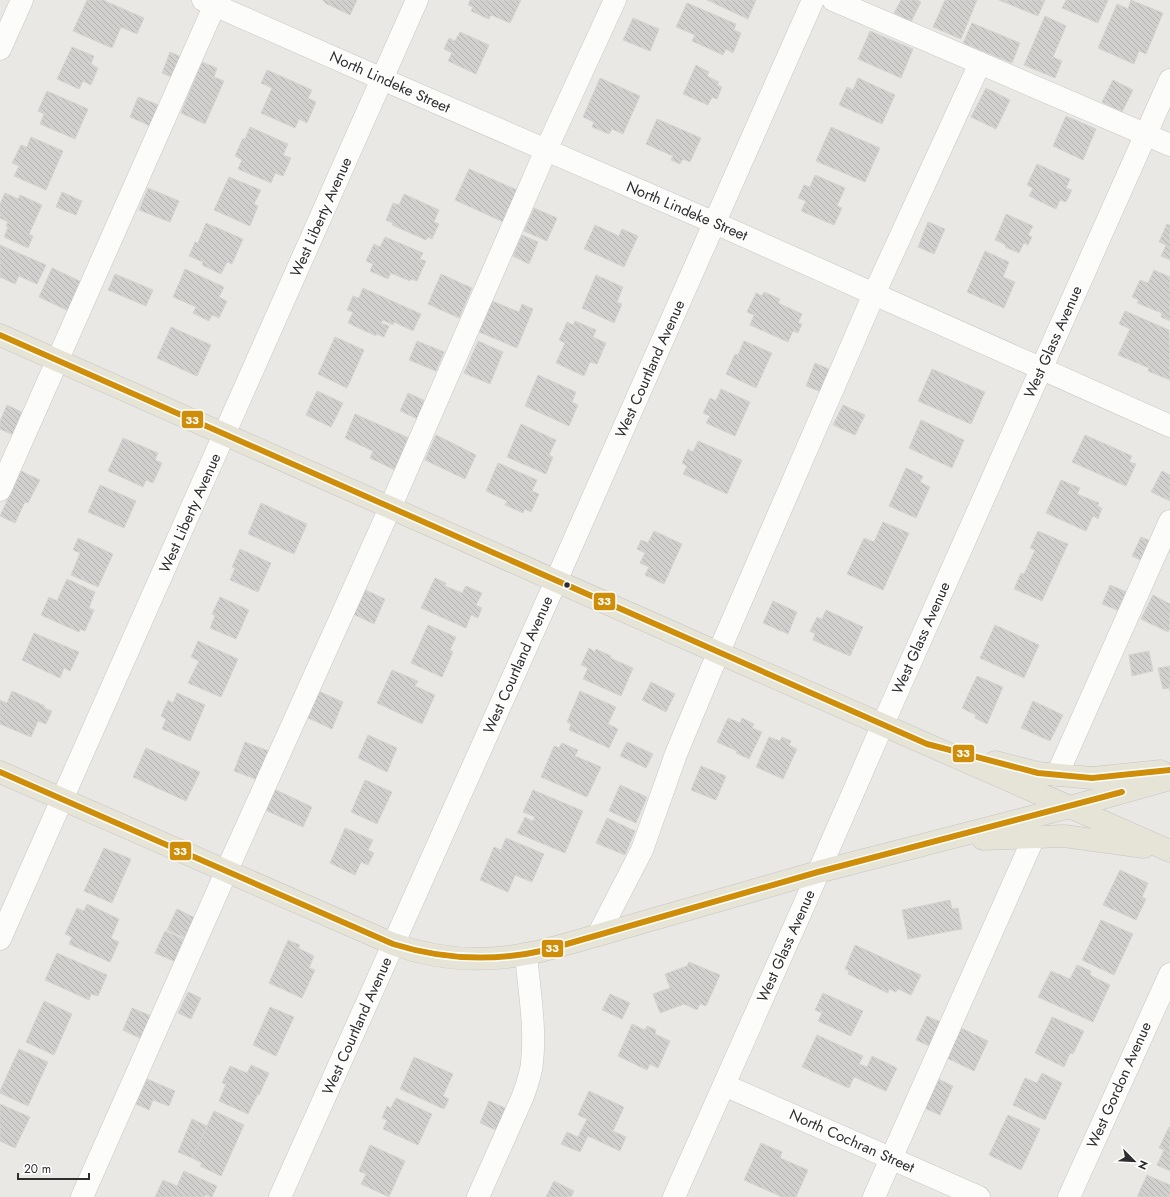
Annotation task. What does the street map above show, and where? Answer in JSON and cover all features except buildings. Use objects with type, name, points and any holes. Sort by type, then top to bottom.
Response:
[{"type":"main road","points":[[0,335],[1170,851]]},
{"type":"main road","points":[[927,744],[1038,774],[1092,778],[1170,770]]},
{"type":"main road","points":[[0,772],[227,870],[393,944],[429,955],[482,959],[526,954],[598,936],[818,872],[1070,807],[1170,779]]},
{"type":"main road","points":[[938,841],[1064,836],[1170,851]]},
{"type":"street","points":[[0,49],[22,0]]},
{"type":"street","name":"West Liberty Avenue","points":[[0,938],[225,435],[417,0]]},
{"type":"street","points":[[82,1197],[390,508],[546,150],[615,0]]},
{"type":"street","name":"West Courtland Avenue","points":[[280,1197],[556,581],[813,0]]},
{"type":"street","points":[[833,0],[1170,145]]},
{"type":"street","points":[[0,490],[211,2]]},
{"type":"street","name":"North Lindeke Street","points":[[211,2],[382,79],[715,223],[1170,426]]},
{"type":"street","points":[[598,936],[642,850],[676,754],[719,653],[874,294],[980,63]]},
{"type":"street","name":"West Glass Avenue","points":[[674,1197],[1170,80]]},
{"type":"street","points":[[1057,775],[1170,521]]},
{"type":"street","points":[[874,1197],[1034,837]]},
{"type":"street","points":[[478,1197],[523,1096],[532,1064],[533,1033],[526,954]]},
{"type":"street","name":"West Gordon Avenue","points":[[1069,1197],[1170,974]]},
{"type":"street","name":"North Cochran Street","points":[[724,1085],[979,1197]]},
{"type":"transit line","name":"33","points":[[0,335],[927,744],[1038,773],[1092,778],[1170,770]]},
{"type":"transit line","name":"33","points":[[0,772],[393,944],[431,953],[469,958],[488,958],[527,954],[546,950],[818,872],[1122,792]]}]
